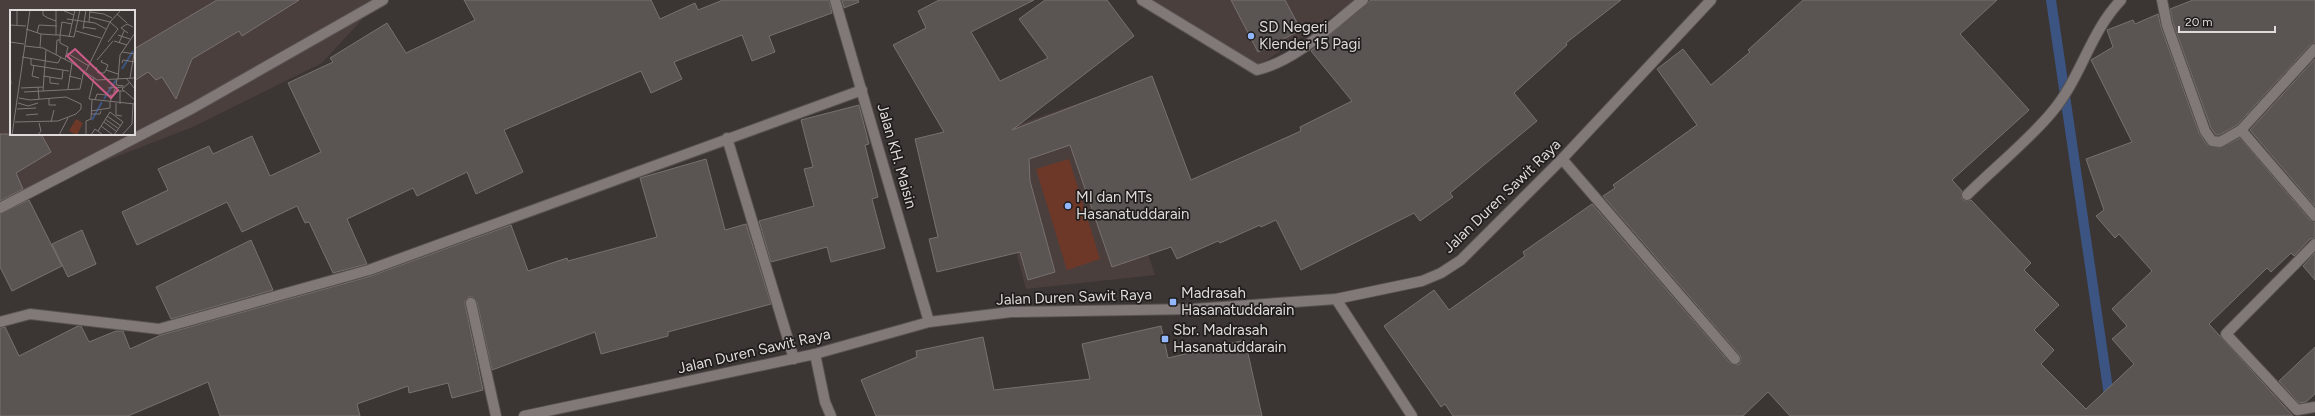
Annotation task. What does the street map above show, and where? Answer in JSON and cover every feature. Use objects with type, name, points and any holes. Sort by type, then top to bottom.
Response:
[{"type":"street","points":[[0,208],[193,108],[383,0]]},
{"type":"street","name":"Jalan KH. Maisin","points":[[835,0],[929,322]]},
{"type":"street","points":[[1142,0],[1257,70],[1280,63],[1295,54],[1363,0]]},
{"type":"street","name":"Jalan Duren Sawit Raya","points":[[524,416],[794,359],[929,322],[1011,312],[1193,309],[1336,299],[1422,280],[1441,273],[1461,260],[1562,159],[1711,0]]},
{"type":"street","points":[[1967,194],[2053,111],[2078,71],[2096,34],[2121,0]]},
{"type":"street","points":[[2162,0],[2167,25],[2205,131],[2212,141],[2220,142],[2241,130],[2315,49]]},
{"type":"street","points":[[0,322],[30,314],[159,329],[369,270],[727,138],[862,90]]},
{"type":"street","points":[[2241,130],[2315,216]]},
{"type":"street","points":[[727,138],[794,359]]},
{"type":"street","points":[[1562,159],[1736,359]]},
{"type":"street","points":[[2315,244],[2226,334],[2297,410],[2315,407]]},
{"type":"street","points":[[1336,299],[1412,416]]},
{"type":"street","points":[[471,303],[496,416]]},
{"type":"street","points":[[815,354],[825,402],[831,416]]},
{"type":"shaded area","points":[[0,0],[380,0],[322,63],[195,126],[26,192],[0,205]]},
{"type":"shaded area","name":"SD Negeri Klender 15 Pagi","points":[[1147,0],[1357,0],[1249,72]]},
{"type":"shaded area","name":"MI dan MTs Hasanatuddarain","points":[[1096,97],[1155,275],[1026,289],[986,136]]},
{"type":"shaded area","points":[[1069,159],[1100,259],[1067,270],[1036,169]]},
{"type":"building","points":[[217,0],[299,0],[242,36],[239,31],[192,59],[176,99],[162,77],[156,80],[148,72],[135,80],[135,48]]},
{"type":"building","points":[[464,0],[651,0],[660,19],[695,3],[698,10],[723,0],[829,0],[832,13],[769,36],[775,52],[752,61],[742,35],[674,62],[682,79],[651,93],[641,71],[504,130],[523,172],[476,194],[467,172],[417,196],[413,188],[347,219],[367,264],[333,273],[309,222],[305,223],[297,206],[242,232],[227,202],[137,245],[122,212],[168,190],[158,169],[209,146],[213,154],[252,136],[270,176],[321,152],[288,83],[333,62],[330,58],[387,23],[406,53],[475,20]]},
{"type":"building","points":[[842,0],[858,0],[859,2],[844,8]]},
{"type":"building","points":[[939,0],[1034,0],[971,32],[1000,81],[1048,58],[1019,19],[1045,0],[1107,0],[1134,36],[1012,130],[1152,76],[1191,180],[1301,131],[1300,127],[1352,101],[1311,51],[1371,0],[1621,0],[1566,43],[1567,45],[1514,93],[1537,121],[1450,193],[1453,197],[1420,221],[1414,213],[1301,270],[1276,220],[1261,227],[1260,225],[1220,243],[1218,241],[1177,259],[1171,247],[1112,267],[1070,145],[1029,159],[1030,181],[1055,272],[1028,280],[1020,252],[937,272],[929,239],[938,237],[915,139],[944,132],[893,45],[926,28],[918,11]]},
{"type":"building","points":[[1231,0],[1285,0],[1301,30],[1258,52]]},
{"type":"building","points":[[1803,0],[1997,0],[1960,34],[2029,110],[1952,180],[1962,191],[1962,199],[1966,201],[1971,200],[2031,263],[2024,270],[2059,305],[2034,330],[2054,350],[2041,364],[2086,409],[2134,364],[2112,339],[2127,326],[2112,309],[2152,271],[2119,234],[2115,238],[2096,216],[2104,210],[2086,159],[2132,142],[2091,60],[2113,47],[2107,30],[2133,20],[2135,24],[2158,14],[2161,27],[2199,133],[2207,145],[2220,148],[2240,138],[2310,220],[2315,222],[2315,238],[2310,239],[2294,256],[2291,253],[2271,272],[2267,268],[2209,324],[2293,416],[1790,416],[1768,392],[1743,416],[1453,416],[1445,404],[1441,407],[1384,326],[1434,290],[1449,310],[1525,256],[1523,252],[1592,204],[1730,363],[1736,365],[1740,364],[1740,355],[1603,196],[1615,188],[1613,185],[1697,125],[1657,69],[1683,49],[1711,85],[1750,52],[1748,50]]},
{"type":"building","points":[[2193,0],[2315,0],[2315,43],[2310,45],[2237,125],[2219,135],[2216,135],[2211,128],[2173,23],[2170,9]]},
{"type":"building","points":[[2315,59],[2315,206],[2250,130]]},
{"type":"building","points":[[859,105],[869,144],[865,145],[878,197],[872,199],[885,248],[831,262],[827,247],[771,262],[759,221],[814,206],[804,169],[813,167],[801,120]]},
{"type":"building","points":[[0,134],[42,135],[51,152],[16,173],[23,189],[0,201]]},
{"type":"building","points":[[706,159],[725,230],[746,224],[771,304],[668,332],[668,336],[601,354],[595,332],[492,370],[477,302],[473,297],[469,297],[465,301],[465,304],[483,390],[452,398],[448,383],[409,393],[408,386],[357,404],[360,416],[220,416],[208,382],[128,416],[0,416],[0,328],[5,327],[19,356],[78,326],[81,326],[89,342],[116,331],[123,331],[130,349],[161,335],[371,276],[511,225],[528,271],[567,258],[568,261],[657,237],[640,178]]},
{"type":"building","points":[[29,200],[62,266],[12,291],[0,267],[0,214]]},
{"type":"building","points":[[82,230],[96,264],[68,277],[52,244]]},
{"type":"building","points":[[251,240],[273,290],[171,319],[156,287]]},
{"type":"building","points":[[2315,253],[2315,280],[2303,266]]},
{"type":"building","points":[[1161,326],[1168,358],[1245,340],[1262,416],[876,416],[861,380],[917,357],[916,351],[983,337],[994,390],[1090,379],[1082,344]]},
{"type":"building","points":[[2315,347],[2315,394],[2306,402],[2299,403],[2279,381]]},
{"type":"waterway","points":[[2051,0],[2112,416]]},
{"type":"place","name":"SD Negeri Klender 15 Pagi","points":[[1251,36]]},
{"type":"place","name":"MI dan MTs Hasanatuddarain","points":[[1068,206]]},
{"type":"place","name":"Madrasah Hasanatuddarain","points":[[1173,302]]},
{"type":"place","name":"Sbr. Madrasah Hasanatuddarain","points":[[1165,339]]}]
